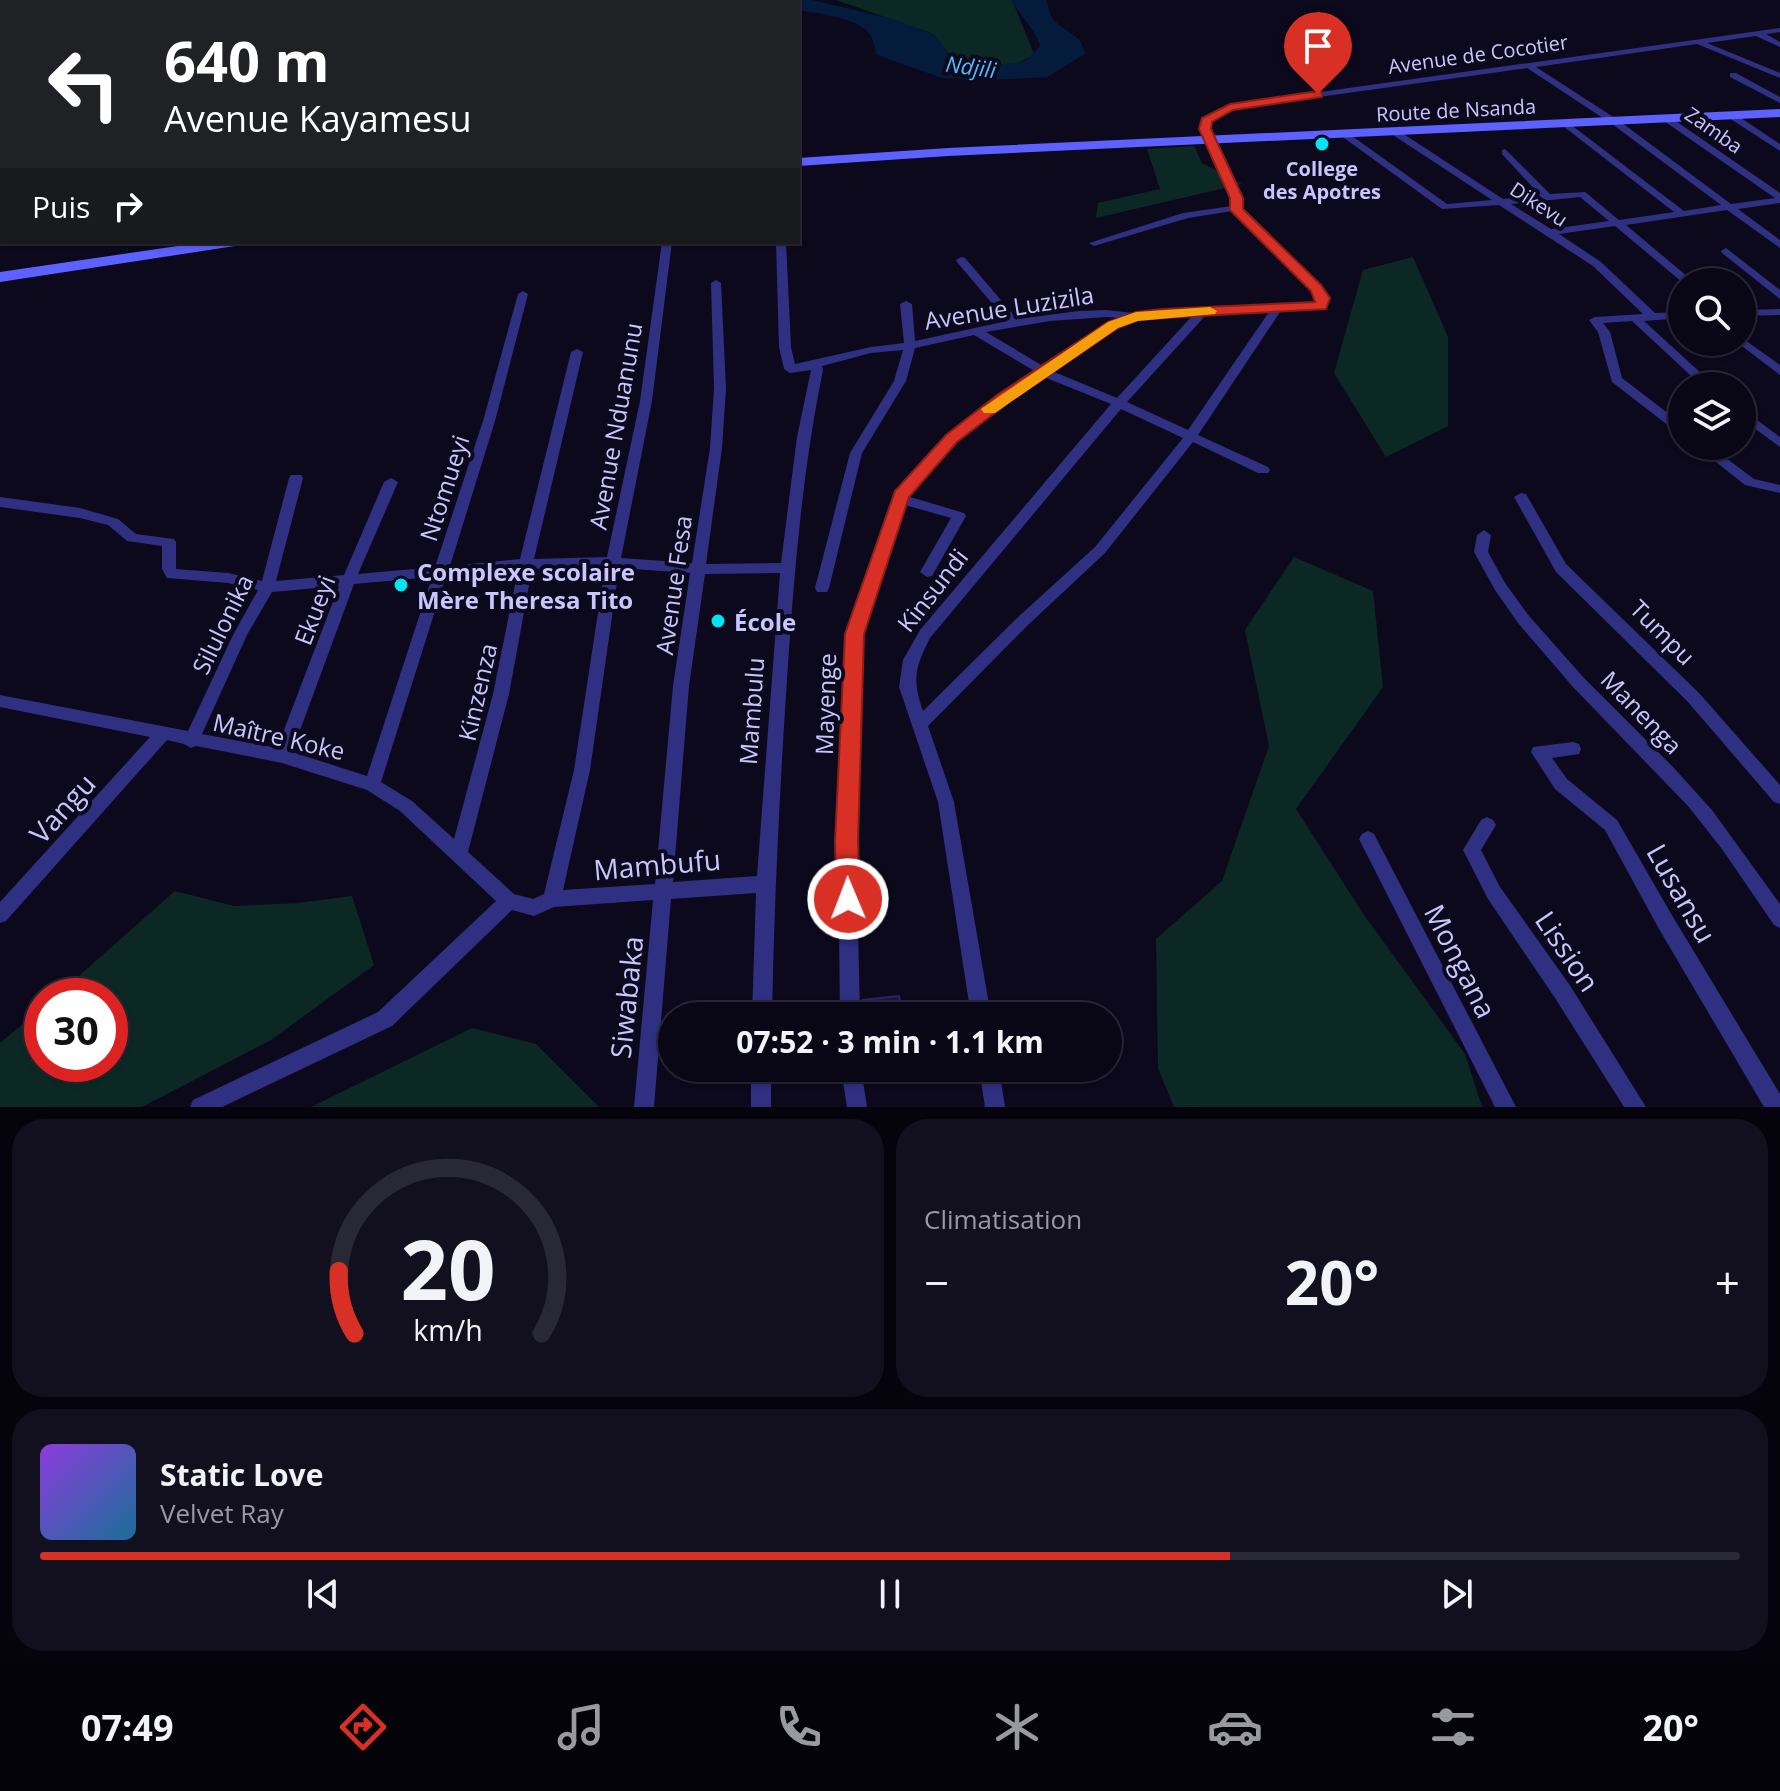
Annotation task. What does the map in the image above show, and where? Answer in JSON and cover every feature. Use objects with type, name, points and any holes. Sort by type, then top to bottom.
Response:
[{"type":"street","name":"Avenue de Cocotier","points":[[1211,140],[1205,129],[1206,120],[1230,107],[1780,30]]},
{"type":"street","points":[[1756,33],[1778,42]]},
{"type":"street","points":[[1698,42],[1780,76]]},
{"type":"street","points":[[1528,65],[1615,122],[1780,245]]},
{"type":"street","points":[[1733,75],[1780,100]]},
{"type":"street","name":"Route de Nsanda","points":[[800,162],[1780,113]]},
{"type":"street","points":[[1732,116],[1780,148]]},
{"type":"street","name":"Zamba","points":[[1667,119],[1780,199]]},
{"type":"street","points":[[1566,124],[1681,213]]},
{"type":"street","name":"Dikevu","points":[[1396,133],[1597,264],[1653,317]]},
{"type":"street","points":[[1345,135],[1445,207],[1582,194],[1673,268]]},
{"type":"street","points":[[1094,243],[1160,222],[1236,208],[1237,198],[1211,140]]},
{"type":"street","points":[[1505,152],[1547,197]]},
{"type":"street","points":[[1547,233],[1780,199]]},
{"type":"street","name":"Mayenge","points":[[850,1002],[847,841],[853,646],[901,495],[952,438],[1003,399],[1046,373],[1092,336],[1136,316],[1276,310],[1314,307],[1324,302],[1316,288],[1236,208]]},
{"type":"street","points":[[0,277],[222,244]]},
{"type":"street","name":"Avenue Nduanunu","points":[[552,899],[582,770],[613,562],[646,401],[667,244]]},
{"type":"street","points":[[781,244],[785,347],[790,369],[871,350],[910,346],[906,304]]},
{"type":"street","points":[[1726,251],[1780,296]]},
{"type":"street","points":[[961,260],[1016,325]]},
{"type":"street","name":"Avenue Fesa","points":[[665,893],[681,686],[716,448],[720,388],[716,283]]},
{"type":"street","name":"Ntomueyi","points":[[372,785],[489,421],[523,294]]},
{"type":"street","points":[[921,723],[1022,622],[1100,550],[1190,437],[1276,310]]},
{"type":"street","name":"Kinsundi","points":[[979,1002],[946,802],[907,687],[911,660],[925,634],[1119,403],[1202,312]]},
{"type":"street","points":[[1774,312],[1780,322]]},
{"type":"street","name":"Avenue Luzizila","points":[[822,588],[856,453],[900,381],[910,346],[1085,313],[1136,316]]},
{"type":"street","points":[[1668,316],[1595,320],[1604,332],[1616,379],[1668,419]]},
{"type":"street","points":[[1634,317],[1694,372]]},
{"type":"street","points":[[977,332],[1046,373],[1119,403],[1263,470]]},
{"type":"street","name":"Kinzenza","points":[[459,854],[501,694],[526,564],[577,352]]},
{"type":"street","points":[[1756,352],[1780,371]]},
{"type":"street","name":"Mambulu","points":[[762,1002],[765,884],[787,568],[803,437],[817,370],[815,364]]},
{"type":"street","points":[[1756,424],[1780,443]]},
{"type":"street","points":[[1721,460],[1750,482],[1780,489]]},
{"type":"street","name":"Silulonika","points":[[191,741],[240,635],[267,587],[296,478]]},
{"type":"street","name":"Ekueyi","points":[[282,756],[349,579],[391,482]]},
{"type":"street","name":"Tumpu","points":[[1521,497],[1561,568],[1694,698],[1780,797]]},
{"type":"street","points":[[901,499],[959,516],[927,572]]},
{"type":"street","points":[[0,502],[80,513],[113,522],[132,538],[169,542],[169,569],[172,574],[228,578],[267,587],[526,564],[613,562],[698,569],[787,568]]},
{"type":"street","name":"Manenga","points":[[1484,535],[1481,552],[1511,603],[1620,726],[1692,799],[1780,919]]},
{"type":"street","name":"Maître Koke","points":[[0,701],[191,741],[282,756],[372,785],[406,806],[509,901]]},
{"type":"street","name":"Vangu","points":[[0,915],[162,735]]},
{"type":"street","name":"Lusansu","points":[[1573,749],[1539,752],[1561,784],[1611,825],[1776,1107]]},
{"type":"street","name":"Lission","points":[[1487,825],[1472,850],[1489,882],[1636,1107]]},
{"type":"street","name":"Mongana","points":[[1368,839],[1506,1107]]},
{"type":"street","name":"Mambufu","points":[[552,899],[765,884]]},
{"type":"street","name":"Siwabaka","points":[[644,1107],[665,893]]},
{"type":"street","points":[[200,1107],[385,1019],[509,901],[534,908],[552,899]]},
{"type":"street","points":[[761,1082],[761,1107]]},
{"type":"street","points":[[853,1082],[857,1107]]},
{"type":"street","points":[[991,1082],[995,1107]]},
{"type":"green space","points":[[836,0],[1012,0],[1034,54],[1004,66],[970,64],[950,54],[928,32]]},
{"type":"green space","points":[[1194,146],[1202,163],[1242,184],[1096,218],[1098,203],[1160,189],[1147,149]]},
{"type":"green space","points":[[1413,257],[1448,337],[1448,426],[1386,457],[1334,373],[1363,270]]},
{"type":"green space","points":[[1294,557],[1373,591],[1383,687],[1296,809],[1364,915],[1465,1054],[1482,1107],[1174,1107],[1158,1068],[1156,939],[1222,881],[1269,746],[1245,630]]},
{"type":"green space","points":[[175,891],[234,906],[298,903],[352,896],[374,965],[271,1040],[142,1107],[0,1107],[0,1043],[24,1023],[24,1082],[128,1082],[128,978],[76,978]]},
{"type":"green space","points":[[472,1028],[536,1044],[599,1107],[311,1107]]},
{"type":"water","name":"Ndjili","points":[[800,0],[812,0],[897,20],[936,36],[948,53],[976,66],[1016,63],[1025,61],[1040,46],[1012,0],[1046,0],[1053,19],[1077,38],[1085,54],[1047,77],[992,80],[942,78],[877,55],[866,30],[838,17],[800,10]]},
{"type":"building","points":[[899,996],[900,1002],[863,1002]]},
{"type":"slow traffic","points":[[989,409],[1046,373],[1092,336],[1113,325],[1136,316],[1210,311]]},
{"type":"place","name":"College des Apotres","points":[[1322,144]]},
{"type":"place","name":"Complexe scolaire Mère Theresa Tito","points":[[401,585]]},
{"type":"place","name":"École","points":[[718,621]]},
{"type":"route","points":[[848,899],[853,646],[901,495],[938,450],[952,438],[1003,399],[1046,373],[1092,336],[1113,325],[1136,316],[1163,313],[1321,306],[1323,298],[1316,288],[1237,210],[1237,198],[1205,129],[1206,120],[1230,107],[1318,94]]}]
